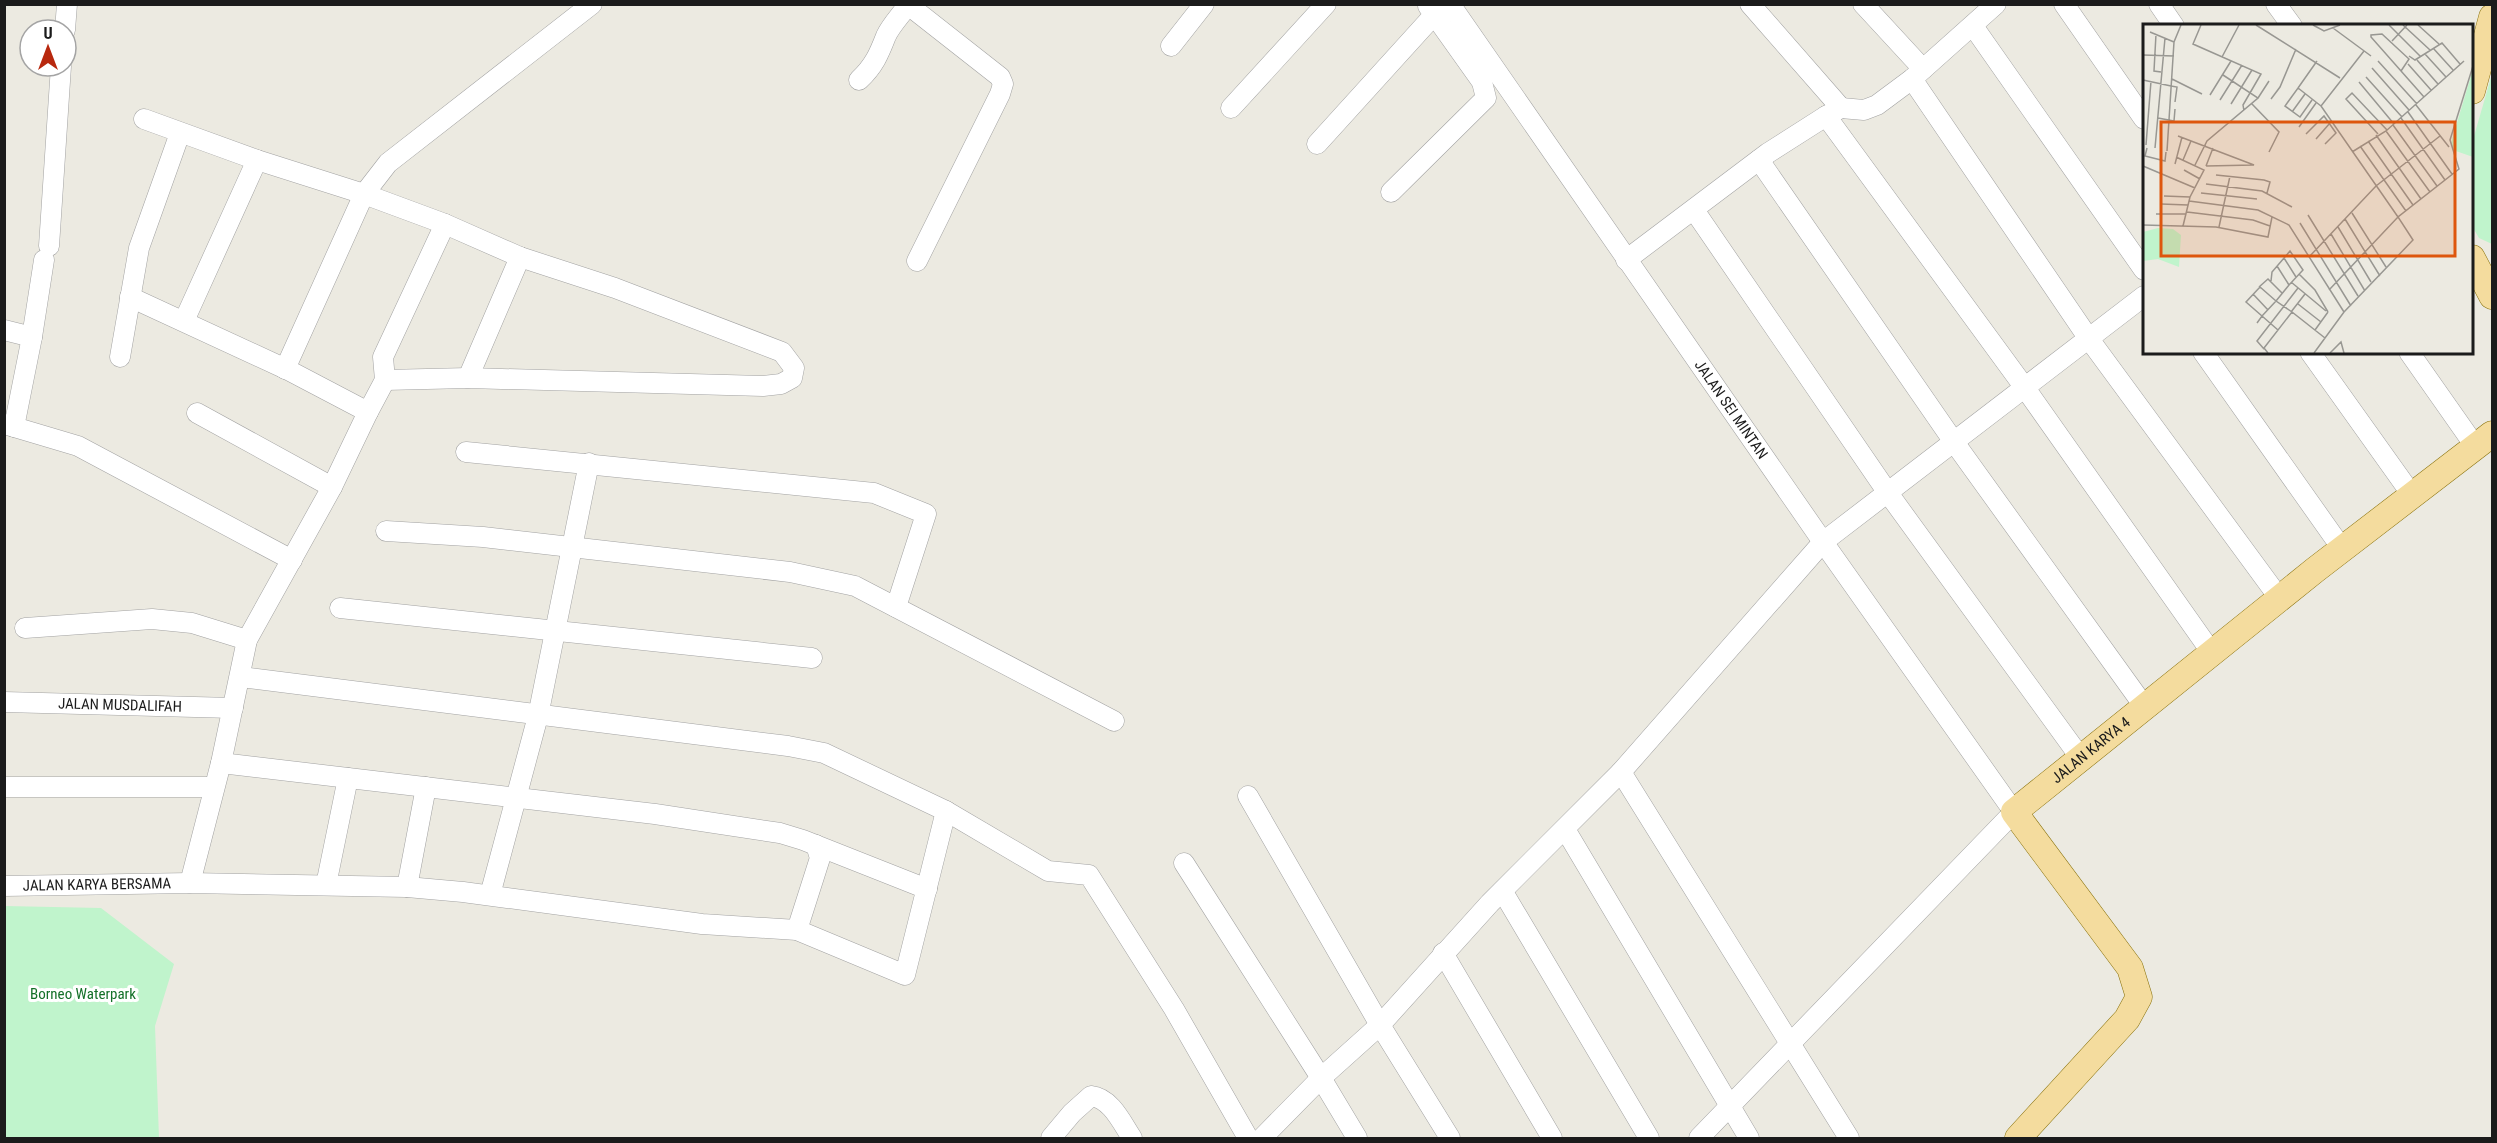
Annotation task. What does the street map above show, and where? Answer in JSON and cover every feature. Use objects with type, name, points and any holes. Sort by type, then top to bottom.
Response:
[{"type":"main road","points":[[2473,87],[2493,17]]},
{"type":"main road","points":[[2473,260],[2493,296]]},
{"type":"main road","name":"JALAN KARYA 4","points":[[2014,812],[2144,706],[2484,440]]},
{"type":"main road","points":[[2014,812],[2130,969],[2139,997],[2127,1019],[2018,1138]]},
{"type":"street","points":[[285,369],[364,194],[388,163],[592,4]]},
{"type":"street","points":[[1171,46],[1204,4]]},
{"type":"street","points":[[1231,108],[1326,4]]},
{"type":"street","points":[[1750,4],[1833,112],[2212,653]]},
{"type":"street","points":[[1863,4],[1918,74],[2089,339],[2280,599]]},
{"type":"street","points":[[1626,260],[1760,160],[1833,112],[1871,108],[1918,74],[1973,17],[1996,4]]},
{"type":"street","points":[[2064,4],[2143,116]]},
{"type":"street","points":[[2159,4],[2173,24]]},
{"type":"street","points":[[2276,4],[2291,24]]},
{"type":"street","points":[[860,80],[871,69],[881,52],[887,35],[908,5],[1000,77],[1003,84],[917,261]]},
{"type":"street","points":[[1317,144],[1437,8],[1482,82],[1486,98],[1391,192]]},
{"type":"street","name":"JALAN SEI MINTAN","points":[[1437,8],[1626,260],[2014,812]]},
{"type":"street","points":[[1973,17],[2143,267]]},
{"type":"street","points":[[61,78],[47,253],[32,337],[9,426],[78,446],[292,560]]},
{"type":"street","points":[[144,119],[257,160],[364,194],[520,257],[615,288],[782,352],[794,368],[792,378],[781,384],[763,386],[468,378],[385,380]]},
{"type":"street","points":[[120,357],[139,248],[180,133]]},
{"type":"street","points":[[184,321],[257,160]]},
{"type":"street","points":[[1760,160],[1954,442],[2144,706]]},
{"type":"street","points":[[1694,210],[1888,493],[2080,757]]},
{"type":"street","points":[[190,883],[221,763],[247,640],[332,487],[385,380],[383,357],[445,225]]},
{"type":"street","points":[[468,378],[520,257]]},
{"type":"street","points":[[130,297],[285,369],[368,412]]},
{"type":"street","points":[[1262,1138],[1322,1078],[1380,1025],[1443,953],[1621,772],[1823,542],[2143,298]]},
{"type":"street","points":[[4,330],[32,337]]},
{"type":"street","points":[[2204,354],[2343,550]]},
{"type":"street","points":[[2311,354],[2412,495]]},
{"type":"street","points":[[2411,354],[2484,440]]},
{"type":"street","points":[[197,413],[332,487]]},
{"type":"street","points":[[466,452],[874,493],[913,507],[926,514],[896,608]]},
{"type":"street","points":[[490,895],[538,716],[570,546],[589,463]]},
{"type":"street","points":[[386,531],[483,537],[570,546],[790,572],[855,586],[1114,721]]},
{"type":"street","points":[[340,608],[812,658]]},
{"type":"street","points":[[25,628],[152,619],[192,623],[247,640]]},
{"type":"street","points":[[241,677],[788,746],[824,753],[946,811],[1048,872],[1089,875],[1174,1009],[1248,1138]]},
{"type":"street","name":"JALAN MUSDALIFAH","points":[[4,702],[233,708]]},
{"type":"street","points":[[221,763],[655,814],[780,833],[927,889],[946,811]]},
{"type":"street","points":[[1621,772],[1848,1138]]},
{"type":"street","points":[[326,885],[348,778]]},
{"type":"street","points":[[4,787],[213,787]]},
{"type":"street","points":[[407,887],[426,787]]},
{"type":"street","points":[[1248,796],[1380,1025],[1450,1138]]},
{"type":"street","points":[[1699,1138],[2014,812]]},
{"type":"street","points":[[1565,829],[1729,1108],[1749,1138]]},
{"type":"street","points":[[797,930],[820,858],[816,845]]},
{"type":"street","points":[[1184,863],[1322,1078],[1357,1138]]},
{"type":"street","name":"JALAN KARYA BERSAMA","points":[[4,886],[190,883],[326,885],[407,887],[490,895],[702,924],[797,930],[905,975],[927,889]]},
{"type":"street","points":[[1503,892],[1649,1138]]},
{"type":"street","points":[[1443,953],[1552,1138]]},
{"type":"street","points":[[1051,1138],[1072,1113],[1091,1096],[1099,1097],[1110,1105],[1132,1138]]},
{"type":"green space","points":[[2492,74],[2492,244],[2479,238],[2473,228],[2473,140]]},
{"type":"green space","name":"Borneo Waterpark","points":[[5,906],[101,908],[174,964],[155,1026],[159,1138],[5,1138]]}]
